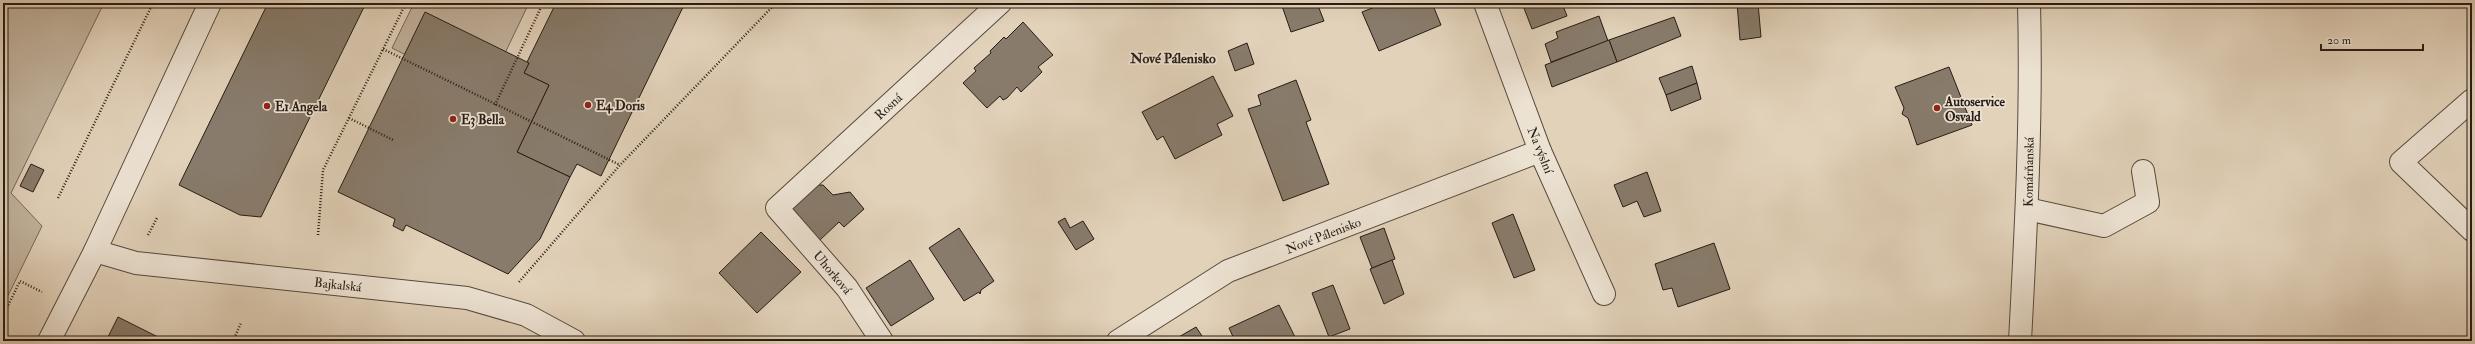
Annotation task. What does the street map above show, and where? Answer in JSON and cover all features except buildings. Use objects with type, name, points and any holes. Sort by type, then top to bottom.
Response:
[{"type":"street","points":[[48,341],[95,251],[210,3]]},
{"type":"street","name":"Rosná","points":[[777,208],[1000,3]]},
{"type":"street","name":"Na výslní","points":[[1485,3],[1540,151],[1604,294]]},
{"type":"street","name":"Komárňanská","points":[[2020,341],[2028,209],[2029,3]]},
{"type":"street","points":[[2472,100],[2401,162],[2472,230]]},
{"type":"street","name":"Nové Pálenisko","points":[[1118,341],[1228,271],[1540,151]]},
{"type":"street","points":[[2028,209],[2104,226],[2148,202],[2143,171]]},
{"type":"street","name":"Uhorková","points":[[777,208],[847,288],[882,341]]},
{"type":"street","name":"Bajkalská","points":[[95,251],[136,263],[467,298],[526,315],[574,341]]},
{"type":"path","points":[[58,198],[153,3]]},
{"type":"path","points":[[318,235],[323,170],[406,3]]},
{"type":"path","points":[[495,105],[543,3]]},
{"type":"path","points":[[513,288],[620,165],[776,3]]},
{"type":"path","points":[[384,49],[495,105],[620,165]]},
{"type":"path","points":[[349,118],[393,140]]},
{"type":"path","points":[[147,238],[157,218]]},
{"type":"path","points":[[3,316],[20,281],[68,304]]},
{"type":"path","points":[[233,341],[241,324]]},
{"type":"shaded area","points":[[3,3],[104,3],[11,193],[42,226],[3,306]]},
{"type":"shaded area","points":[[414,3],[529,3],[485,95],[392,48]]},
{"type":"place","name":"E4 Doris","points":[[588,105]]},
{"type":"place","name":"E1 Angela","points":[[267,106]]},
{"type":"place","name":"Autoservice Osvald","points":[[1937,108]]},
{"type":"place","name":"E3 Bella","points":[[453,119]]},
{"type":"district","name":"Nové Pálenisko","points":[[1173,58]]}]
